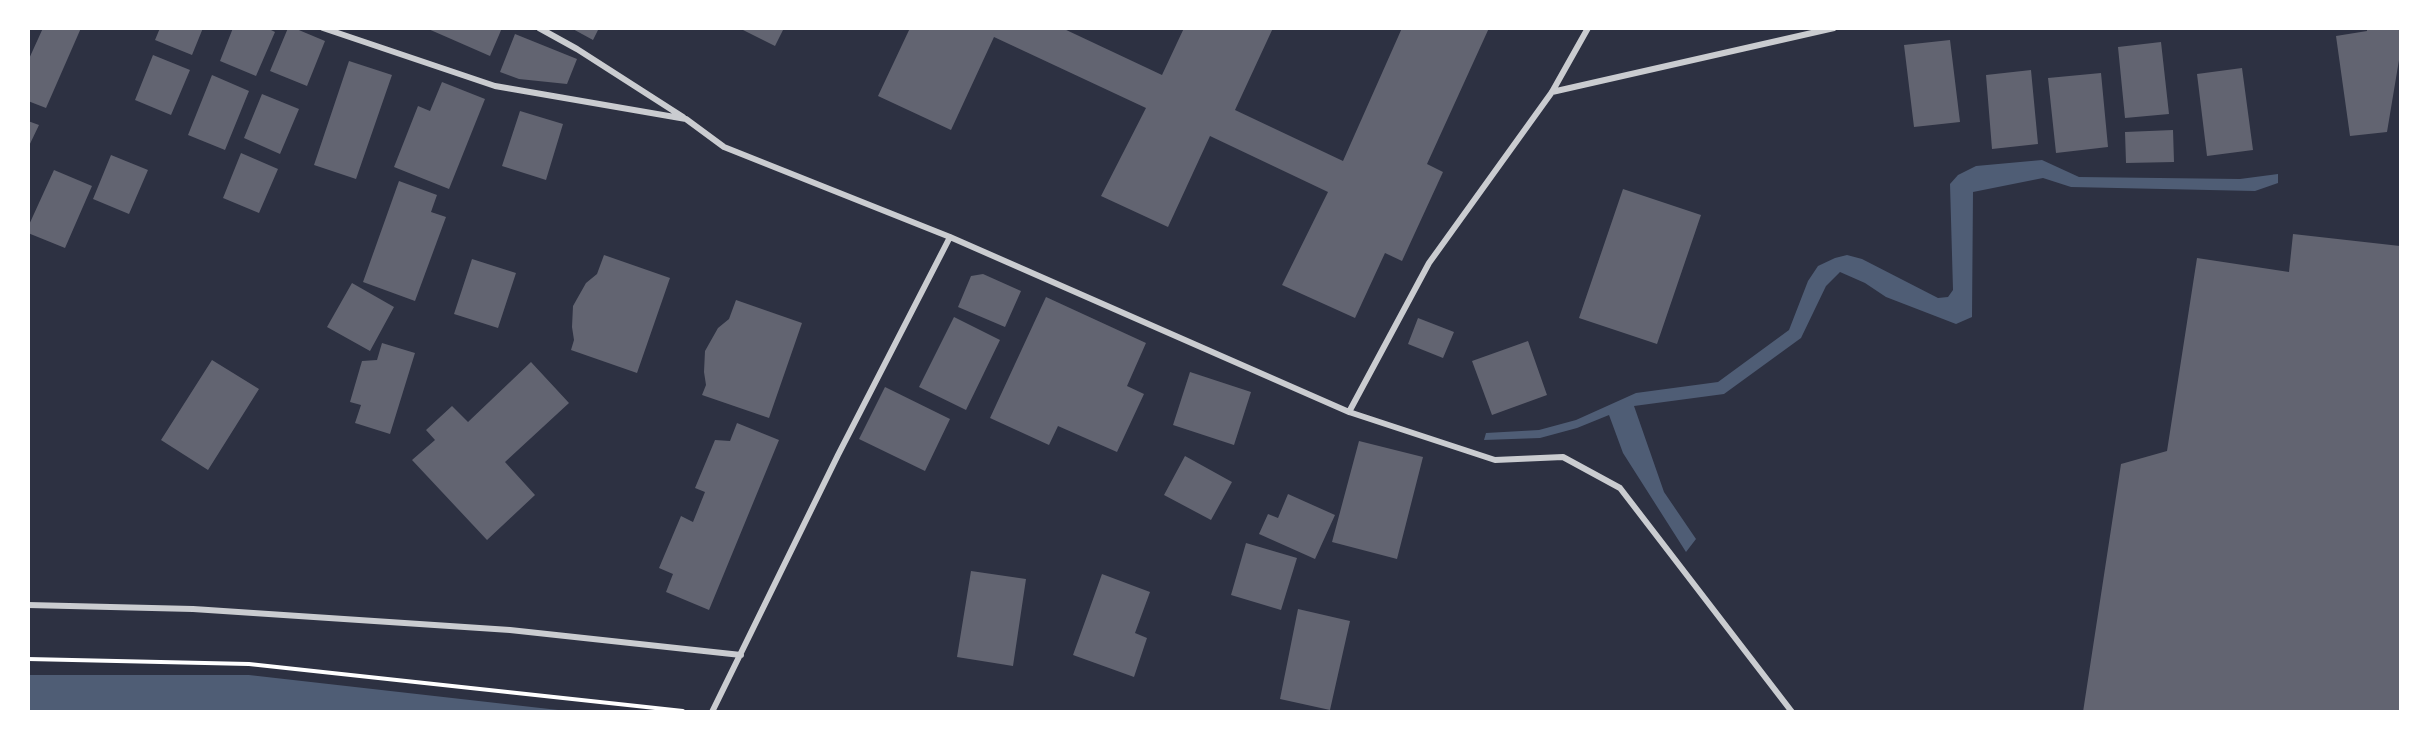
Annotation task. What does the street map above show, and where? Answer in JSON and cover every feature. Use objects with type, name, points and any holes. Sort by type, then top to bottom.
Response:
[{"type":"street","points":[[322,28],[495,86],[686,119]]},
{"type":"street","points":[[539,28],[577,49],[686,119],[724,147],[950,237],[1349,412],[1495,460],[1563,458],[1620,488],[1792,711]]},
{"type":"street","points":[[1349,412],[1429,263],[1552,92],[1588,28]]},
{"type":"street","points":[[1552,92],[1834,28]]},
{"type":"street","points":[[712,711],[838,454],[950,237]]},
{"type":"street","points":[[28,606],[194,609],[510,630],[741,655]]},
{"type":"path","points":[[28,659],[249,664],[682,711]]},
{"type":"water","points":[[2042,160],[2079,177],[2240,179],[2278,174],[2278,183],[2255,191],[2071,187],[2043,178],[1973,192],[1972,317],[1956,324],[1886,297],[1865,283],[1840,272],[1826,286],[1801,338],[1724,394],[1634,406],[1664,492],[1696,539],[1686,552],[1623,453],[1609,415],[1577,428],[1540,438],[1484,440],[1486,433],[1539,430],[1576,420],[1636,393],[1718,382],[1789,330],[1808,281],[1818,266],[1835,258],[1847,255],[1862,259],[1938,298],[1948,297],[1953,290],[1950,184],[1958,175],[1976,166]]},
{"type":"water","points":[[29,675],[249,675],[567,711],[29,711]]},
{"type":"building","points":[[43,28],[81,28],[46,108],[28,101],[28,61]]},
{"type":"building","points":[[160,28],[203,28],[192,55],[155,40]]},
{"type":"building","points":[[233,28],[267,28],[275,32],[256,76],[220,61]]},
{"type":"building","points":[[288,28],[294,28],[325,41],[307,86],[270,71]]},
{"type":"building","points":[[426,28],[502,28],[490,56]]},
{"type":"building","points":[[571,28],[599,28],[593,40]]},
{"type":"building","points":[[739,28],[784,28],[775,46]]},
{"type":"building","points":[[910,28],[1062,28],[1162,75],[1184,28],[1273,28],[1235,110],[1343,161],[1402,28],[1489,28],[1427,164],[1443,172],[1402,261],[1385,253],[1355,318],[1282,285],[1328,192],[1210,136],[1168,227],[1101,196],[1146,108],[994,37],[951,130],[878,96]]},
{"type":"building","points":[[2367,28],[2400,28],[2400,54],[2387,132],[2350,136],[2336,36],[2367,31]]},
{"type":"building","points":[[515,34],[577,59],[567,84],[519,79],[500,72]]},
{"type":"building","points":[[1950,40],[1960,122],[1914,127],[1904,45]]},
{"type":"building","points":[[2161,42],[2169,114],[2125,118],[2118,47]]},
{"type":"building","points":[[153,55],[190,70],[171,115],[135,100]]},
{"type":"building","points":[[349,61],[392,75],[356,179],[314,165]]},
{"type":"building","points":[[2242,68],[2253,150],[2207,156],[2197,74]]},
{"type":"building","points":[[2031,70],[2038,144],[1992,149],[1986,75]]},
{"type":"building","points":[[2101,73],[2108,147],[2056,153],[2048,78]]},
{"type":"building","points":[[212,75],[249,91],[225,150],[188,135]]},
{"type":"building","points":[[442,82],[485,99],[449,189],[394,167],[418,106],[430,111]]},
{"type":"building","points":[[262,94],[299,109],[280,154],[244,138]]},
{"type":"building","points":[[520,111],[563,124],[546,180],[502,166]]},
{"type":"building","points":[[28,121],[39,125],[28,148]]},
{"type":"building","points":[[2173,130],[2174,162],[2126,163],[2125,132]]},
{"type":"building","points":[[241,153],[278,169],[259,213],[223,198]]},
{"type":"building","points":[[111,155],[148,170],[129,214],[93,199]]},
{"type":"building","points":[[54,170],[92,186],[65,248],[28,233],[28,227]]},
{"type":"building","points":[[399,181],[437,195],[431,212],[446,217],[415,301],[363,282]]},
{"type":"building","points":[[1623,189],[1701,215],[1657,344],[1579,318]]},
{"type":"building","points":[[2293,234],[2400,246],[2400,712],[2083,712],[2121,464],[2167,451],[2197,258],[2289,272]]},
{"type":"building","points":[[604,255],[670,278],[637,373],[571,350],[574,340],[573,306],[586,283],[597,274]]},
{"type":"building","points":[[472,259],[516,273],[498,328],[454,314]]},
{"type":"building","points":[[983,274],[1021,291],[1005,327],[958,307],[971,276]]},
{"type":"building","points":[[352,283],[394,307],[370,351],[327,327]]},
{"type":"building","points":[[1046,297],[1146,343],[1127,386],[1144,394],[1117,452],[1058,426],[1049,445],[990,418]]},
{"type":"building","points":[[736,300],[802,323],[769,418],[702,395],[706,385],[705,351],[718,328],[729,319]]},
{"type":"building","points":[[954,317],[1000,340],[966,410],[919,387]]},
{"type":"building","points":[[1418,318],[1454,332],[1443,358],[1408,344]]},
{"type":"building","points":[[1528,341],[1547,395],[1492,415],[1472,361]]},
{"type":"building","points":[[382,343],[415,353],[390,434],[355,423],[361,405],[350,402],[362,361],[377,360]]},
{"type":"building","points":[[212,360],[259,389],[208,470],[161,440]]},
{"type":"building","points":[[531,362],[569,403],[505,462],[535,495],[487,540],[412,460],[435,440],[426,430],[452,406],[468,422]]},
{"type":"building","points":[[1190,372],[1251,392],[1234,445],[1173,425]]},
{"type":"building","points":[[885,387],[950,419],[925,471],[859,439]]},
{"type":"building","points":[[737,423],[779,440],[709,610],[666,592],[673,574],[659,568],[681,516],[693,522],[705,492],[695,488],[715,440],[730,441]]},
{"type":"building","points":[[1359,441],[1423,457],[1397,559],[1332,542]]},
{"type":"building","points":[[1185,456],[1232,482],[1211,520],[1164,495]]},
{"type":"building","points":[[1288,494],[1335,515],[1315,559],[1259,534],[1268,514],[1278,518]]},
{"type":"building","points":[[1246,543],[1297,558],[1281,610],[1231,595]]},
{"type":"building","points":[[971,571],[1026,579],[1013,666],[957,657]]},
{"type":"building","points":[[1102,574],[1150,592],[1135,633],[1147,638],[1134,677],[1073,655]]},
{"type":"building","points":[[1298,609],[1350,621],[1330,710],[1280,699]]}]
